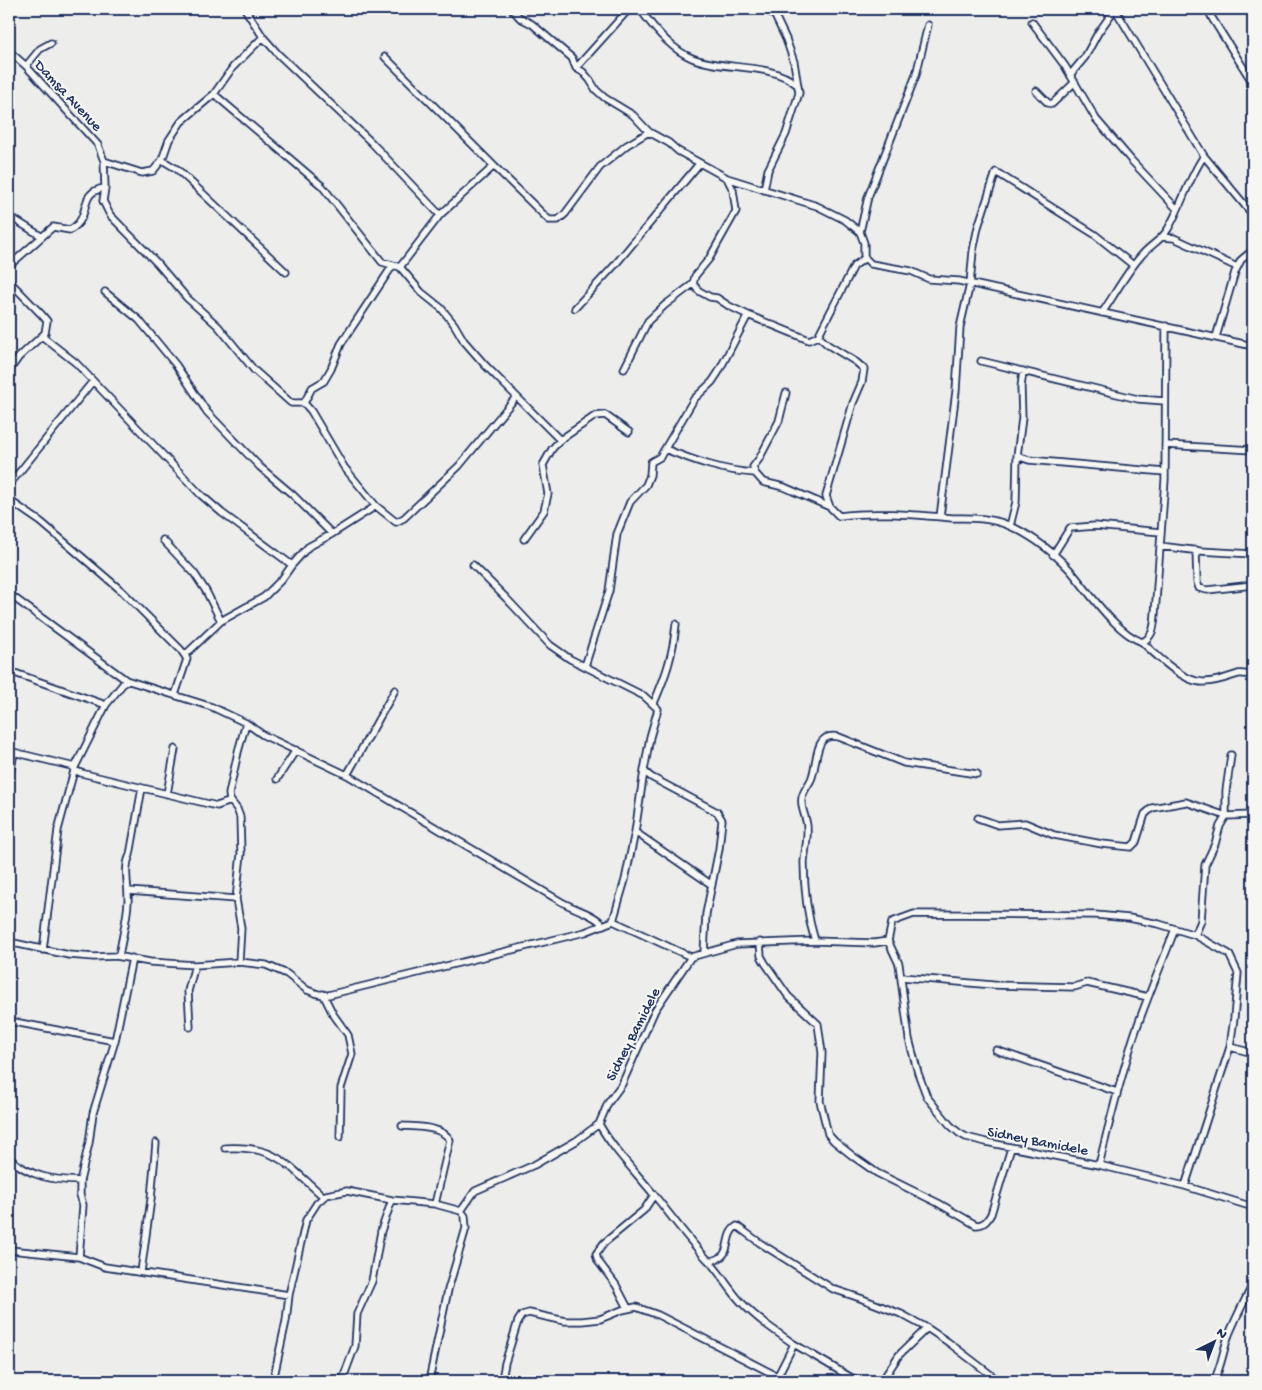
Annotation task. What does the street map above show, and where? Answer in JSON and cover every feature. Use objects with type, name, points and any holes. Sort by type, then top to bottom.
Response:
[{"type":"street","points":[[245,9],[263,37],[278,54],[371,142],[440,215]]},
{"type":"street","points":[[512,9],[520,18],[532,24],[572,58],[576,68],[590,80],[599,93],[633,115],[649,132],[700,164],[727,178],[817,206],[845,220],[860,232],[863,237],[865,258],[871,264],[911,271],[929,279],[970,284],[1253,346]]},
{"type":"street","points":[[576,68],[629,9]]},
{"type":"street","points":[[640,9],[657,30],[690,58],[767,72],[786,77],[796,84]]},
{"type":"street","points":[[764,190],[768,170],[786,134],[798,93],[794,62],[786,39],[775,16],[768,9]]},
{"type":"street","points":[[1070,75],[1085,58],[1098,33],[1116,9],[1204,156],[1253,215]]},
{"type":"street","points":[[1209,11],[1253,83]]},
{"type":"street","points":[[1032,22],[1075,82],[1096,119],[1177,209]]},
{"type":"street","points":[[860,232],[868,197],[916,75],[928,25]]},
{"type":"street","points":[[263,37],[233,67],[214,94],[181,122],[169,140],[162,160],[153,171],[142,173],[104,162],[105,188],[103,201],[110,215],[157,263],[187,298],[218,326],[254,370],[291,403],[304,403],[311,411],[344,467],[376,506],[396,522],[404,518],[458,466],[516,397]]},
{"type":"street","points":[[26,66],[40,49],[52,43]]},
{"type":"street","name":"Damsa Avenue","points":[[9,51],[26,66],[98,144],[104,162]]},
{"type":"street","points":[[386,57],[548,220],[558,220],[565,214],[600,167],[632,142],[649,132]]},
{"type":"street","points":[[1036,91],[1048,103],[1052,104],[1075,82]]},
{"type":"street","points":[[214,94],[322,186],[382,262],[400,267],[421,292],[441,308],[454,324],[464,341],[516,397],[560,440]]},
{"type":"street","points":[[1102,313],[1133,265],[1169,228],[1189,180],[1204,156]]},
{"type":"street","points":[[162,160],[177,169],[286,272]]},
{"type":"street","points":[[575,308],[614,266],[700,164]]},
{"type":"street","points":[[400,267],[440,215],[494,166]]},
{"type":"street","points":[[940,517],[956,391],[960,327],[970,284],[973,251],[978,227],[996,172],[1094,234],[1133,265]]},
{"type":"street","points":[[624,369],[648,321],[665,305],[693,284],[695,276],[709,259],[736,211],[733,190],[727,178]]},
{"type":"street","points":[[733,190],[740,182]]},
{"type":"street","points":[[9,266],[53,227],[70,230],[77,226],[83,216],[89,194],[94,190],[105,188]]},
{"type":"street","points":[[9,216],[41,236]]},
{"type":"street","points":[[1169,228],[1174,238]]},
{"type":"street","points":[[1162,237],[1174,238],[1237,267]]},
{"type":"street","points":[[1216,337],[1240,260],[1253,251]]},
{"type":"street","points":[[693,284],[699,291],[710,297],[718,298],[729,306],[748,315],[807,340],[818,336],[850,272],[857,262],[865,258]]},
{"type":"street","points":[[304,403],[312,388],[324,381],[341,344],[393,265]]},
{"type":"street","points":[[9,281],[47,320],[47,331],[43,337],[19,357],[9,371]]},
{"type":"street","points":[[105,292],[139,320],[176,365],[207,412],[260,468],[293,495],[332,534]]},
{"type":"street","points":[[585,666],[609,591],[617,534],[630,502],[646,485],[650,475],[651,462],[660,457],[694,399],[712,382],[718,373],[748,315]]},
{"type":"street","points":[[1149,648],[1149,638],[1153,630],[1155,614],[1165,472],[1166,326]]},
{"type":"street","points":[[818,336],[828,345],[861,365],[864,371],[826,496],[830,507]]},
{"type":"street","points":[[43,337],[76,363],[200,494],[222,513],[292,565]]},
{"type":"street","points":[[981,361],[1138,399],[1166,401]]},
{"type":"street","points":[[1010,526],[1016,502],[1022,418],[1021,388],[1023,371]]},
{"type":"street","points":[[9,485],[93,381]]},
{"type":"street","points":[[786,393],[779,421],[753,467],[754,473],[762,482],[784,487],[830,507],[839,516],[855,514],[940,517],[988,520],[1010,526],[1026,534],[1053,555],[1069,570],[1112,620],[1188,678],[1197,682],[1206,682],[1228,679],[1240,673],[1253,675]]},
{"type":"street","points":[[524,539],[544,511],[548,494],[543,465],[560,440],[595,416],[605,415],[629,432]]},
{"type":"street","points":[[1165,445],[1253,450]]},
{"type":"street","points":[[666,449],[693,460],[734,472],[754,473]]},
{"type":"street","points":[[1018,456],[1038,461],[1165,472]]},
{"type":"street","points":[[9,500],[41,522],[138,605],[185,655],[187,659],[175,695]]},
{"type":"street","points":[[185,655],[221,621],[264,597],[282,579],[308,547],[376,506]]},
{"type":"street","points":[[1053,555],[1070,528],[1095,526],[1161,532]]},
{"type":"street","points":[[163,540],[194,572],[221,621]]},
{"type":"street","points":[[1160,546],[1253,554]]},
{"type":"street","points":[[1196,550],[1197,582],[1199,588],[1207,590],[1253,585]]},
{"type":"street","points":[[473,565],[545,641],[570,659],[644,696],[654,703],[658,709],[650,737],[635,832],[625,880],[613,921]]},
{"type":"street","points":[[9,594],[126,680],[212,707],[246,723],[263,734],[347,775],[560,901],[597,918],[603,925]]},
{"type":"street","points":[[654,703],[674,648],[676,624]]},
{"type":"street","points":[[1142,642],[1149,638]]},
{"type":"street","points":[[9,671],[106,704]]},
{"type":"street","points":[[43,950],[58,830],[75,768],[106,704],[126,680]]},
{"type":"street","points":[[347,775],[395,690]]},
{"type":"street","points":[[238,962],[241,928],[236,899],[242,854],[240,817],[229,794],[246,723]]},
{"type":"street","points":[[815,941],[806,905],[804,861],[808,830],[802,798],[811,780],[824,738],[830,735],[839,737],[904,762],[977,774]]},
{"type":"street","points":[[166,794],[175,749]]},
{"type":"street","points":[[277,779],[296,750]]},
{"type":"street","points":[[9,780],[11,752],[75,768],[142,788],[217,806],[231,801]]},
{"type":"street","points":[[1195,935],[1201,921],[1204,865],[1226,816],[1226,791],[1231,755]]},
{"type":"street","points":[[644,770],[651,777],[719,814],[722,820],[706,914],[704,953]]},
{"type":"street","points":[[642,781],[651,777]]},
{"type":"street","points":[[119,956],[126,920],[128,891],[126,874],[142,788]]},
{"type":"street","points":[[978,818],[998,825],[1025,823],[1066,838],[1131,846],[1136,842],[1145,814],[1152,808],[1186,802],[1226,816],[1253,815]]},
{"type":"street","points":[[635,832],[712,885]]},
{"type":"street","points":[[128,891],[236,899]]},
{"type":"street","points":[[9,942],[69,955],[119,956],[150,962],[195,964],[238,962],[274,967],[287,974],[307,990],[328,995],[585,932],[613,921],[691,957],[737,944],[760,942],[874,943],[888,940],[892,922],[908,915],[925,913],[1095,915],[1129,918],[1195,935],[1229,954],[1238,973],[1230,1047],[1185,1186]]},
{"type":"street","points":[[1099,1165],[1117,1092],[1148,997],[1175,929]]},
{"type":"street","name":"Sidney Bamidele","points":[[888,940],[899,964],[914,1063],[927,1097],[950,1125],[966,1137],[1099,1165],[1185,1186],[1253,1207]]},
{"type":"street","points":[[760,942],[761,956],[764,962],[788,996],[818,1024],[822,1053],[820,1101],[825,1127],[834,1141],[877,1173],[938,1203],[976,1225],[982,1225],[991,1214],[1011,1148]]},
{"type":"street","name":"Sidney Bamidele","points":[[599,1124],[608,1103],[622,1084],[655,1010],[691,957]]},
{"type":"street","points":[[79,1257],[83,1205],[80,1195],[80,1181],[94,1113],[115,1041],[132,958]]},
{"type":"street","points":[[190,1026],[188,991],[195,964]]},
{"type":"street","points":[[902,977],[993,985],[1074,987],[1087,984],[1148,997]]},
{"type":"street","points":[[323,994],[333,1014],[348,1035],[352,1054],[341,1088],[340,1137]]},
{"type":"street","points":[[9,1021],[115,1041]]},
{"type":"street","points":[[1230,1047],[1253,1053]]},
{"type":"street","points":[[996,1050],[1117,1092]]},
{"type":"street","points":[[461,1211],[476,1191],[534,1165],[576,1141],[599,1124],[623,1160],[654,1195],[692,1244],[721,1274],[734,1294],[758,1319],[794,1344],[857,1381]]},
{"type":"street","points":[[402,1126],[439,1131],[446,1134],[450,1140],[435,1204]]},
{"type":"street","points":[[142,1272],[156,1143]]},
{"type":"street","points":[[225,1148],[248,1148],[269,1152],[285,1162],[323,1196]]},
{"type":"street","points":[[9,1158],[30,1174],[62,1180],[80,1181]]},
{"type":"street","points":[[273,1381],[289,1295],[306,1220],[323,1196],[347,1192],[392,1200],[435,1204],[461,1211],[465,1216],[466,1228],[448,1290],[429,1381]]},
{"type":"street","points":[[628,1308],[616,1285],[598,1261],[596,1254],[604,1244],[644,1210],[654,1195]]},
{"type":"street","points":[[342,1381],[355,1346],[357,1314],[372,1281],[381,1231],[392,1200]]},
{"type":"street","points":[[709,1261],[723,1257],[733,1229],[737,1226],[760,1243],[833,1289],[893,1311],[927,1328],[999,1381]]},
{"type":"street","points":[[9,1251],[79,1257],[105,1267],[289,1295]]},
{"type":"street","points":[[1214,1381],[1218,1373],[1227,1338],[1253,1284]]},
{"type":"street","points":[[504,1381],[505,1363],[518,1321],[522,1315],[529,1313],[564,1321],[582,1321],[600,1319],[628,1308],[642,1308],[776,1379],[794,1344]]},
{"type":"street","points":[[882,1381],[899,1355],[927,1328]]}]
